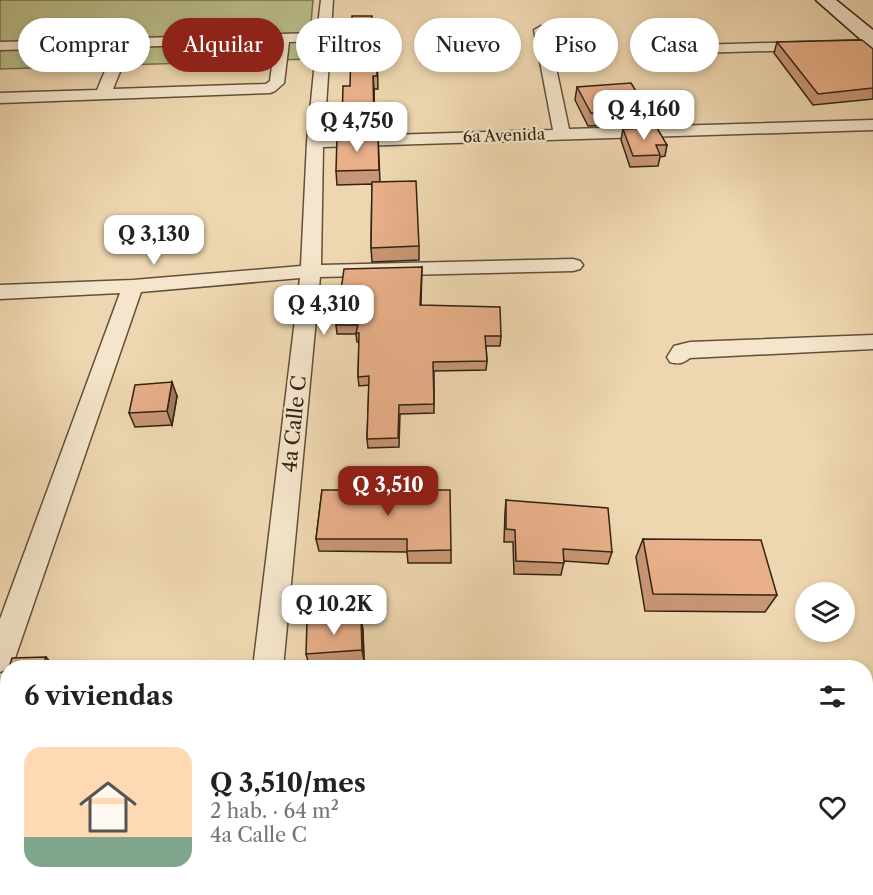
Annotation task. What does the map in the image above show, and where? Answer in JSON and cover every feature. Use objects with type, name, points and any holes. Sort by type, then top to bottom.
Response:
[{"type":"main road","points":[[825,0],[873,42]]},
{"type":"street","name":"4a Calle C","points":[[326,18],[327,0]]},
{"type":"street","points":[[719,48],[873,42]]},
{"type":"street","points":[[0,46],[18,46]]},
{"type":"street","points":[[103,94],[112,72]]},
{"type":"street","points":[[0,98],[275,86],[277,72]]},
{"type":"street","name":"4a Calle C","points":[[269,660],[311,272],[315,142],[322,72]]},
{"type":"street","points":[[550,72],[562,133]]},
{"type":"street","name":"6a Avenida","points":[[315,142],[873,125]]},
{"type":"street","points":[[0,292],[133,286],[311,272],[573,266]]},
{"type":"street","points":[[0,658],[133,286]]},
{"type":"street","points":[[678,357],[682,351],[690,350],[873,342]]},
{"type":"green space","points":[[0,0],[313,0],[311,18],[296,18],[296,59],[284,60],[284,18],[162,18],[162,64],[150,64],[150,18],[18,18],[18,68],[0,69]]},
{"type":"building","points":[[352,16],[372,16],[372,18],[352,18]]},
{"type":"building","points":[[862,40],[873,49],[873,88],[818,94],[777,42]]},
{"type":"building","points":[[350,72],[377,72],[377,76],[373,76],[374,120],[342,121],[343,86],[350,86]]},
{"type":"building","points":[[631,83],[648,111],[591,113],[577,87]]},
{"type":"building","points":[[657,128],[667,145],[656,145],[660,155],[633,156],[623,129]]},
{"type":"building","points":[[341,135],[378,136],[379,170],[336,171],[337,137]]},
{"type":"building","points":[[416,181],[419,246],[371,248],[372,182]]},
{"type":"building","points":[[422,267],[420,305],[500,307],[501,336],[485,336],[487,361],[433,362],[434,404],[399,405],[398,438],[367,439],[369,376],[358,377],[359,333],[356,333],[358,325],[336,325],[344,269]]},
{"type":"building","points":[[172,382],[167,411],[129,413],[135,385]]},
{"type":"building","points":[[322,490],[450,490],[451,550],[407,551],[407,539],[316,539]]},
{"type":"building","points":[[506,500],[608,508],[612,552],[563,549],[564,563],[516,561],[515,530],[506,529]]},
{"type":"building","points":[[643,539],[761,540],[777,595],[653,594]]},
{"type":"building","points":[[361,618],[362,650],[306,654],[307,622]]},
{"type":"building","points":[[46,657],[45,660],[11,660],[12,658]]}]
